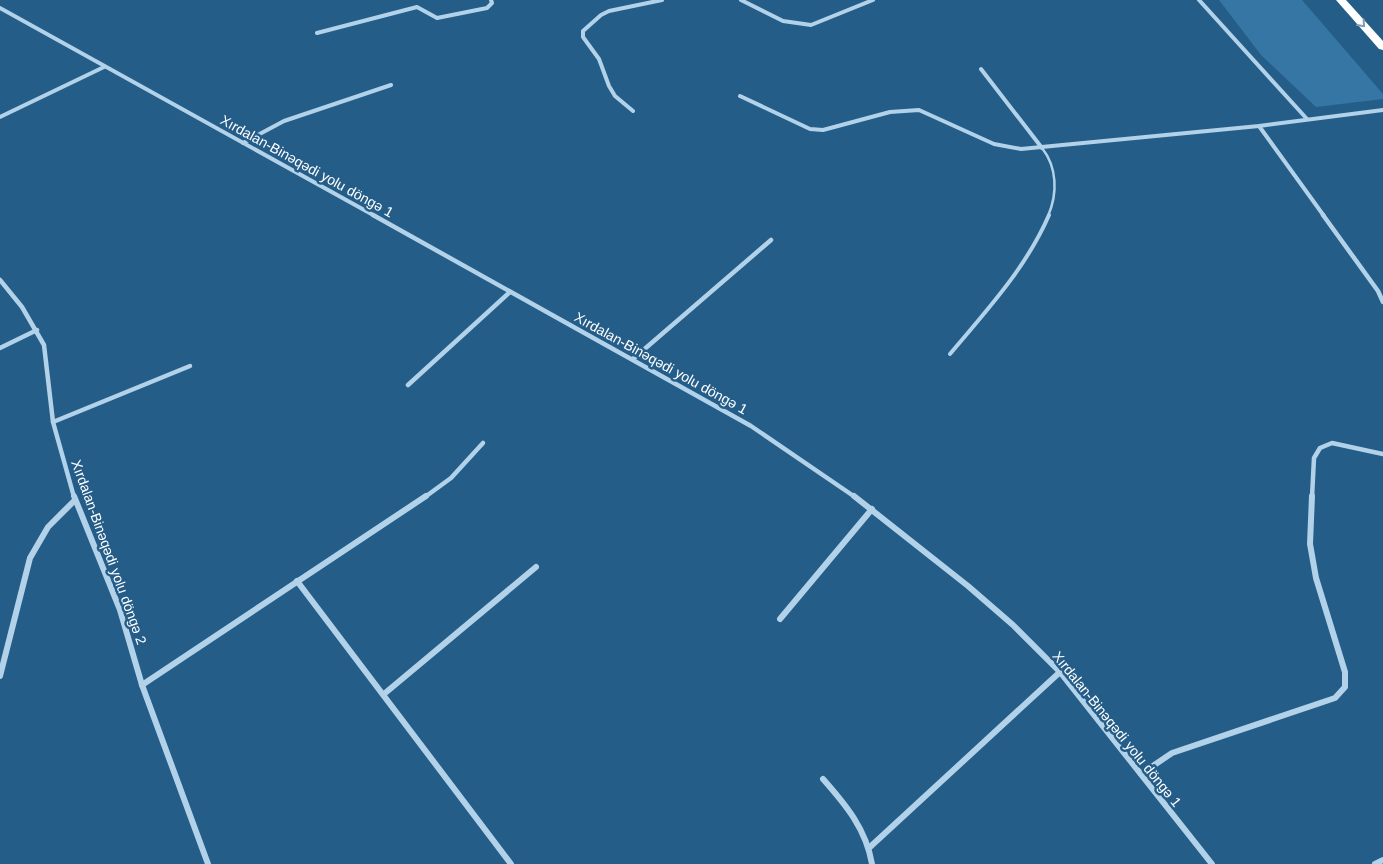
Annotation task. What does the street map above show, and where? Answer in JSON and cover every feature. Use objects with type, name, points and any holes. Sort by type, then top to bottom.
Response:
[{"type":"highway","points":[[1341,0],[1383,47]]},
{"type":"street","points":[[317,33],[416,7],[437,18],[445,18],[488,8],[492,3],[491,0]]},
{"type":"street","points":[[633,111],[615,96],[609,86],[599,59],[583,37],[584,31],[601,15],[609,11],[662,0]]},
{"type":"street","points":[[741,0],[786,23],[801,26],[811,25],[872,0]]},
{"type":"street","points":[[1199,0],[1307,119]]},
{"type":"street","name":"Xırdalan-Binəqədi yolu döngə 1","points":[[0,8],[633,359],[751,426],[812,466],[872,509],[968,586],[1013,625],[1060,672],[1212,864]]},
{"type":"street","points":[[0,117],[104,67]]},
{"type":"street","points":[[981,69],[1042,148]]},
{"type":"street","points":[[243,142],[284,122],[392,85]]},
{"type":"street","points":[[740,96],[810,129],[822,130],[890,112],[919,110],[994,144],[1021,149],[1259,126],[1383,110]]},
{"type":"street","points":[[1259,126],[1378,291],[1383,302]]},
{"type":"street","points":[[633,359],[771,240]]},
{"type":"street","name":"Xırdalan-Binəqədi yolu döngə 2","points":[[0,280],[22,307],[44,346],[53,422],[75,500],[120,610],[142,684],[208,864]]},
{"type":"street","points":[[408,385],[510,292]]},
{"type":"street","points":[[0,348],[36,330]]},
{"type":"street","points":[[53,422],[190,366]]},
{"type":"street","points":[[142,684],[425,497],[451,478],[483,443]]},
{"type":"street","points":[[1141,774],[1172,753],[1335,698],[1345,687],[1345,672],[1316,578],[1310,544],[1314,458],[1320,448],[1332,443],[1383,454]]},
{"type":"street","points":[[0,676],[30,558],[48,527],[75,500]]},
{"type":"street","points":[[780,619],[872,509]]},
{"type":"street","points":[[384,694],[536,568]]},
{"type":"street","points":[[297,581],[511,864]]},
{"type":"street","points":[[870,846],[1060,672]]},
{"type":"street","points":[[823,779],[854,814],[870,846],[872,864]]},
{"type":"street","points":[[1375,864],[1383,860]]},
{"type":"lane","points":[[950,354],[1026,261],[1042,233],[1053,202],[1056,181],[1051,160],[1042,148]]},
{"type":"shaded area","points":[[1219,0],[1302,0],[1383,94],[1383,99],[1316,107],[1261,55]]}]
